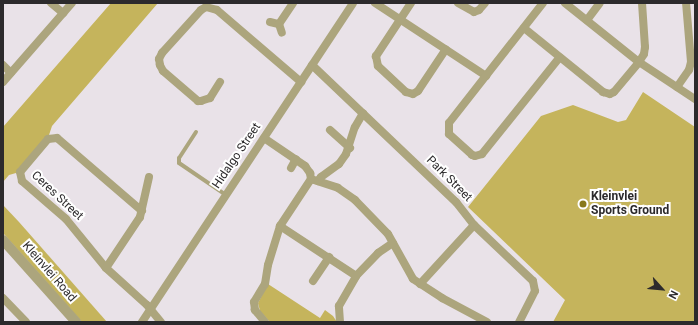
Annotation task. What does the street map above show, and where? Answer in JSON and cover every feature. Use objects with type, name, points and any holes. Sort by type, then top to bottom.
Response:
[{"type":"street","points":[[51,3],[63,14]]},
{"type":"street","points":[[3,82],[72,3]]},
{"type":"street","points":[[279,24],[293,3]]},
{"type":"street","name":"Hidalgo Street","points":[[142,322],[353,3]]},
{"type":"street","points":[[375,3],[486,76]]},
{"type":"street","points":[[411,3],[377,54],[376,61],[378,66],[406,92],[413,94],[418,91],[446,49]]},
{"type":"street","points":[[458,3],[474,12],[479,10],[485,3]]},
{"type":"street","points":[[543,3],[448,127],[448,134],[469,153],[475,156],[482,154],[560,57]]},
{"type":"street","points":[[565,3],[639,62],[695,99]]},
{"type":"street","points":[[587,20],[600,3]]},
{"type":"street","points":[[524,28],[607,94],[614,92],[639,62],[645,47],[642,3]]},
{"type":"street","points":[[677,87],[689,70],[691,62],[686,3]]},
{"type":"street","points":[[220,82],[210,98],[201,102],[163,70],[159,62],[162,53],[201,10],[212,7],[300,82]]},
{"type":"street","points":[[270,22],[279,24]]},
{"type":"street","points":[[279,24],[282,33]]},
{"type":"street","name":"Park Street","points":[[312,65],[456,202],[474,225],[535,283],[535,291],[519,322]]},
{"type":"street","points":[[3,66],[11,73]]},
{"type":"street","points":[[265,322],[257,314],[254,305],[265,284],[268,265],[280,226],[314,180],[321,177],[339,164],[350,148],[355,127],[363,113]]},
{"type":"street","points":[[330,130],[350,148]]},
{"type":"street","name":"Ceres Street","points":[[142,211],[57,138],[48,139],[21,169],[19,176],[22,181],[66,219],[106,268],[147,305],[161,322]]},
{"type":"street","points":[[264,138],[307,168],[314,180],[338,188],[355,200],[383,228],[410,275],[420,284],[487,322]]},
{"type":"street","points":[[291,168],[296,159]]},
{"type":"street","points":[[106,268],[138,220],[142,211],[149,177]]},
{"type":"street","points":[[420,284],[474,225]]},
{"type":"street","points":[[280,226],[356,276]]},
{"type":"street","name":"Kleinvlei Road","points":[[3,240],[76,322]]},
{"type":"street","points":[[340,322],[339,306],[356,276],[378,253],[393,243]]},
{"type":"street","points":[[313,282],[328,257]]},
{"type":"street","points":[[3,298],[26,322]]},
{"type":"lane","points":[[196,132],[179,158],[179,163],[226,195]]},
{"type":"shaded area","points":[[111,3],[158,3],[52,126],[49,135],[16,173],[9,175],[3,182],[3,127]]},
{"type":"shaded area","name":"Kleinvlei Sports Ground","points":[[643,92],[695,127],[695,322],[553,322],[565,300],[468,207],[541,116],[573,105],[618,122],[626,120]]},
{"type":"shaded area","points":[[3,205],[107,322],[82,322],[3,233]]},
{"type":"shaded area","points":[[268,284],[320,318],[325,310],[333,316],[337,322],[270,322],[260,311],[258,303]]},
{"type":"place","name":"Kleinvlei Sports Ground","points":[[583,204]]}]
